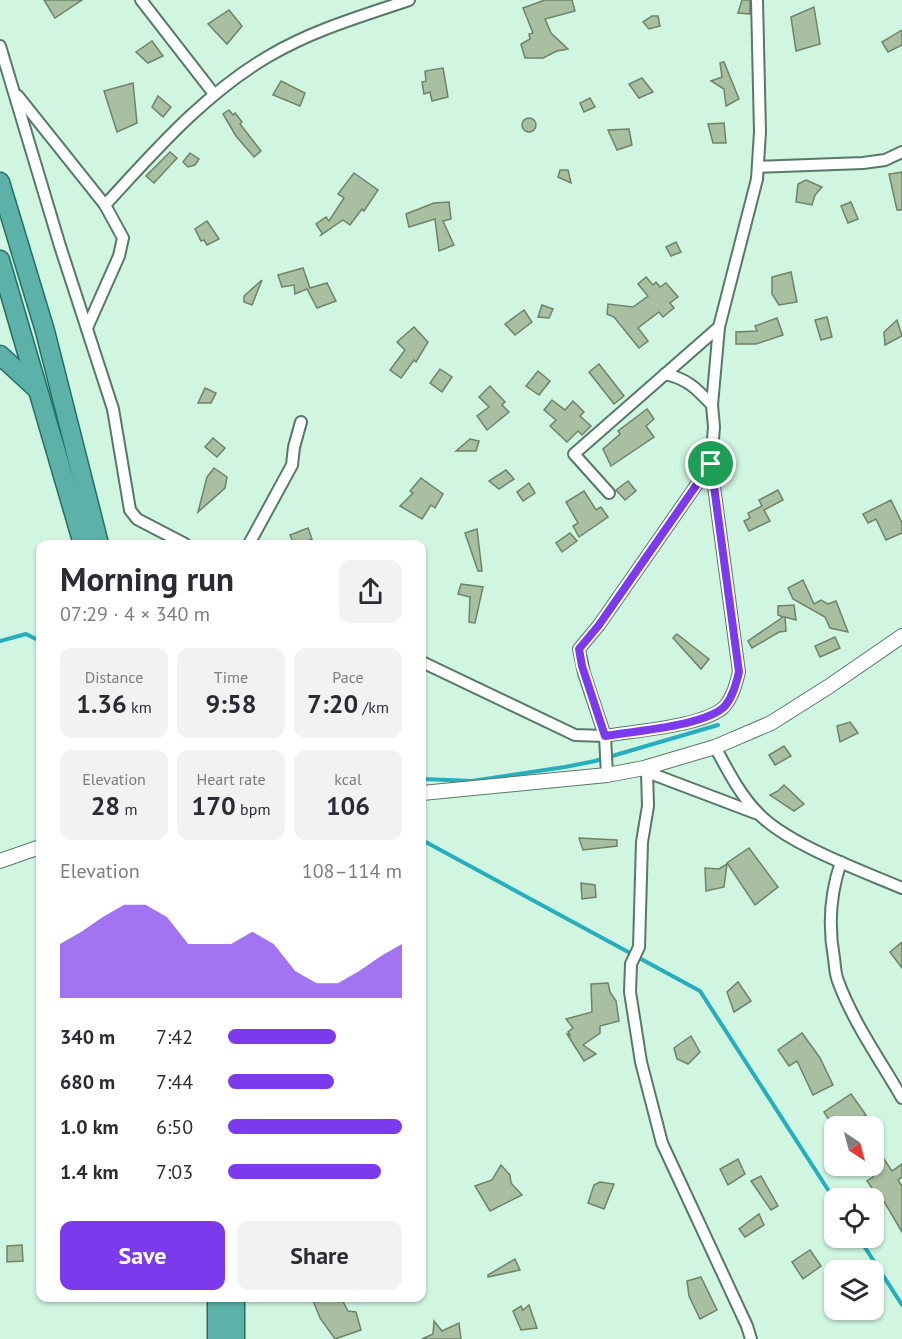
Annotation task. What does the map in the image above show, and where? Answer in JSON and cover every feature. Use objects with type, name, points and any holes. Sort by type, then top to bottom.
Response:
[{"type":"highway","points":[[0,182],[45,331],[98,540]]},
{"type":"highway","points":[[0,260],[82,540]]},
{"type":"highway","points":[[0,311],[9,288]]},
{"type":"highway","points":[[0,356],[37,389]]},
{"type":"highway","points":[[217,1302],[217,1339]]},
{"type":"highway","points":[[235,1302],[235,1339]]},
{"type":"street","points":[[141,0],[214,94]]},
{"type":"street","points":[[105,205],[214,94],[270,55],[339,23],[409,0]]},
{"type":"street","points":[[426,664],[575,735],[605,736],[697,721],[724,706],[736,687],[739,672],[711,464],[714,427],[712,405],[719,327],[757,179],[760,132],[757,0]]},
{"type":"street","points":[[0,46],[60,246],[113,409],[130,510],[136,519],[177,540]]},
{"type":"street","points":[[14,91],[105,205],[123,238],[123,244],[87,328]]},
{"type":"street","points":[[758,167],[863,163],[885,159],[902,152]]},
{"type":"street","points":[[609,493],[574,454],[719,327]]},
{"type":"street","points":[[665,374],[680,377],[693,385],[712,405]]},
{"type":"street","points":[[251,540],[292,465],[301,422]]},
{"type":"street","points":[[607,775],[605,736],[582,666],[579,649],[605,616],[711,464]]},
{"type":"street","points":[[426,793],[645,770],[715,747],[771,723],[902,636]]},
{"type":"street","points":[[715,747],[732,778],[758,814]]},
{"type":"street","points":[[645,770],[758,814],[787,835],[841,862],[902,888]]},
{"type":"street","points":[[645,770],[648,806],[642,842],[639,948],[631,964],[630,992],[641,1062],[662,1143],[751,1339]]},
{"type":"street","points":[[0,861],[36,849]]},
{"type":"street","points":[[841,862],[834,882],[830,908],[831,944],[837,978],[850,1006],[902,1098]]},
{"type":"building","points":[[44,0],[82,0],[55,18]]},
{"type":"building","points":[[545,0],[572,0],[575,11],[545,19],[551,33],[568,49],[557,51],[543,58],[525,58],[521,44],[530,39],[529,34],[533,33],[523,8]]},
{"type":"building","points":[[742,0],[750,0],[750,14],[738,13]]},
{"type":"building","points":[[814,7],[820,44],[796,51],[791,17]]},
{"type":"building","points":[[229,10],[242,26],[227,44],[208,24]]},
{"type":"building","points":[[652,16],[658,16],[660,26],[649,29],[643,22]]},
{"type":"building","points":[[902,30],[902,45],[888,52],[882,42]]},
{"type":"building","points":[[152,41],[163,56],[148,63],[136,52]]},
{"type":"building","points":[[724,62],[739,99],[726,106],[724,89],[711,81],[722,77],[720,63]]},
{"type":"building","points":[[443,68],[448,97],[432,101],[430,92],[424,94],[422,82],[426,81],[425,71]]},
{"type":"building","points":[[642,78],[653,92],[639,98],[629,84]]},
{"type":"building","points":[[281,81],[305,93],[300,106],[273,95]]},
{"type":"building","points":[[133,83],[137,123],[117,132],[104,91]]},
{"type":"building","points":[[158,96],[171,107],[163,117],[152,107]]},
{"type":"building","points":[[590,98],[595,107],[584,112],[580,103]]},
{"type":"building","points":[[229,110],[233,115],[235,113],[242,122],[240,124],[261,151],[254,157],[236,136],[223,114]]},
{"type":"building","points":[[529,118],[534,120],[536,125],[534,130],[529,132],[524,130],[522,125],[524,120]]},
{"type":"building","points":[[724,123],[726,143],[713,143],[708,124]]},
{"type":"building","points":[[629,129],[632,145],[617,150],[608,130]]},
{"type":"building","points":[[170,152],[177,158],[154,183],[146,176]]},
{"type":"building","points":[[190,153],[199,159],[195,165],[188,167],[183,162]]},
{"type":"building","points":[[560,170],[568,170],[571,183],[558,177]]},
{"type":"building","points":[[902,172],[902,210],[897,210],[889,174]]},
{"type":"building","points":[[354,173],[378,190],[364,211],[362,209],[350,225],[343,220],[321,235],[316,224],[326,217],[329,221],[344,198],[338,194]]},
{"type":"building","points":[[806,180],[822,187],[815,195],[812,205],[796,202],[798,184]]},
{"type":"building","points":[[449,202],[451,219],[443,221],[454,245],[439,251],[435,219],[409,227],[406,214],[434,203]]},
{"type":"building","points":[[851,202],[858,219],[848,223],[841,206]]},
{"type":"building","points":[[207,221],[219,239],[207,245],[204,240],[201,241],[195,229]]},
{"type":"building","points":[[676,242],[681,252],[671,256],[666,247]]},
{"type":"building","points":[[303,268],[310,288],[327,283],[336,301],[317,308],[307,289],[295,294],[294,285],[282,287],[278,275]]},
{"type":"building","points":[[791,272],[797,302],[779,305],[772,294],[772,277]]},
{"type":"building","points":[[646,277],[653,285],[656,282],[660,287],[666,283],[678,297],[670,303],[674,308],[663,317],[659,312],[638,328],[648,341],[639,348],[614,317],[607,314],[608,304],[633,307],[648,296],[638,284]]},
{"type":"building","points":[[262,280],[252,305],[244,302],[244,296]]},
{"type":"building","points":[[542,305],[553,309],[549,318],[538,317]]},
{"type":"building","points":[[524,310],[532,322],[515,335],[505,324]]},
{"type":"building","points":[[827,317],[832,337],[821,340],[815,320]]},
{"type":"building","points":[[777,318],[783,335],[756,344],[736,344],[736,332],[757,331],[755,326]]},
{"type":"building","points":[[897,320],[902,336],[885,345],[884,332]]},
{"type":"building","points":[[414,327],[428,342],[416,362],[414,360],[401,378],[390,370],[405,350],[397,342]]},
{"type":"building","points":[[599,364],[624,396],[614,404],[589,372]]},
{"type":"building","points":[[440,369],[452,377],[442,392],[430,383]]},
{"type":"building","points":[[538,371],[550,381],[539,395],[526,386]]},
{"type":"building","points":[[490,386],[505,402],[502,405],[509,412],[487,430],[477,416],[489,407],[479,397]]},
{"type":"building","points":[[205,388],[216,393],[211,403],[198,403]]},
{"type":"building","points":[[552,400],[565,410],[573,401],[584,412],[580,416],[591,426],[582,435],[578,431],[567,442],[550,426],[556,420],[544,410]]},
{"type":"building","points":[[647,409],[654,419],[646,426],[654,437],[611,466],[603,449],[620,434],[618,431]]},
{"type":"building","points":[[213,438],[225,448],[217,457],[205,447]]},
{"type":"building","points":[[470,439],[479,441],[476,451],[456,451]]},
{"type":"building","points":[[214,468],[227,477],[225,488],[198,512],[207,477]]},
{"type":"building","points":[[506,470],[514,479],[499,489],[489,481]]},
{"type":"building","points":[[421,478],[443,494],[435,508],[431,505],[422,519],[400,506],[413,493],[410,491]]},
{"type":"building","points":[[628,481],[636,491],[625,500],[616,490]]},
{"type":"building","points":[[529,483],[535,493],[523,501],[517,492]]},
{"type":"building","points":[[778,490],[783,500],[764,510],[770,521],[749,531],[744,521],[750,518],[748,513],[762,506],[759,500]]},
{"type":"building","points":[[584,491],[596,510],[601,507],[608,517],[579,537],[573,526],[578,523],[566,502]]},
{"type":"building","points":[[891,500],[902,523],[902,533],[886,540],[876,519],[868,523],[863,514]]},
{"type":"building","points":[[308,528],[312,539],[292,540],[290,535]]},
{"type":"building","points":[[477,529],[482,571],[478,571],[465,533]]},
{"type":"building","points":[[570,533],[577,541],[562,552],[556,543]]},
{"type":"building","points":[[803,580],[814,604],[821,600],[828,604],[836,601],[848,632],[830,628],[825,617],[793,599],[788,588]]},
{"type":"building","points":[[461,584],[483,587],[475,623],[469,622],[470,597],[458,594]]},
{"type":"building","points":[[794,605],[796,620],[785,617],[786,631],[779,632],[752,648],[748,641],[783,617],[778,615],[778,606]]},
{"type":"building","points":[[677,634],[709,659],[701,669],[673,638]]},
{"type":"building","points":[[835,637],[840,648],[820,657],[815,646]]},
{"type":"building","points":[[850,722],[858,733],[840,742],[837,726]]},
{"type":"building","points":[[784,746],[791,756],[775,765],[769,755]]},
{"type":"building","points":[[784,785],[804,804],[794,811],[770,795]]},
{"type":"building","points":[[579,838],[617,840],[617,846],[583,850]]},
{"type":"building","points":[[749,848],[778,887],[755,905],[727,863]]},
{"type":"building","points":[[727,864],[724,887],[706,891],[705,868],[719,869]]},
{"type":"building","points":[[581,883],[595,885],[596,897],[582,899]]},
{"type":"building","points":[[902,942],[902,968],[890,952]]},
{"type":"building","points":[[738,982],[751,1001],[734,1012],[727,992]]},
{"type":"building","points":[[608,983],[610,992],[616,1001],[619,1021],[600,1026],[600,1033],[583,1045],[596,1054],[584,1061],[567,1034],[570,1035],[568,1032],[573,1028],[566,1019],[592,1012],[591,984]]},
{"type":"building","points":[[802,1033],[820,1058],[833,1085],[813,1095],[797,1061],[789,1066],[778,1050]]},
{"type":"building","points":[[691,1036],[700,1052],[688,1064],[677,1059],[674,1048]]},
{"type":"building","points":[[851,1094],[866,1115],[827,1116],[824,1112]]},
{"type":"building","points":[[738,1159],[745,1174],[728,1185],[720,1169]]},
{"type":"building","points":[[884,1159],[892,1171],[902,1164],[902,1177],[898,1180],[902,1186],[902,1232],[884,1201],[884,1188],[872,1188],[867,1181],[873,1177],[884,1176]]},
{"type":"building","points":[[501,1165],[510,1175],[511,1183],[522,1195],[490,1211],[475,1186],[492,1180]]},
{"type":"building","points":[[761,1176],[778,1206],[771,1210],[751,1181]]},
{"type":"building","points":[[600,1182],[614,1184],[604,1209],[588,1203],[594,1185]]},
{"type":"building","points":[[759,1214],[764,1225],[745,1237],[739,1229]]},
{"type":"building","points":[[22,1245],[23,1261],[7,1262],[7,1246]]},
{"type":"building","points":[[810,1250],[821,1266],[803,1279],[792,1262]]},
{"type":"building","points":[[515,1259],[520,1270],[488,1277],[488,1275]]},
{"type":"building","points":[[701,1277],[717,1310],[700,1319],[689,1296],[687,1281]]},
{"type":"building","points":[[314,1302],[343,1302],[348,1311],[356,1312],[361,1330],[335,1339],[320,1318]]},
{"type":"building","points":[[529,1305],[537,1328],[521,1330],[513,1311],[521,1306],[523,1310]]},
{"type":"building","points":[[434,1321],[442,1331],[459,1323],[461,1339],[422,1339],[433,1334]]},
{"type":"waterway","points":[[0,641],[26,634],[36,639]]},
{"type":"waterway","points":[[426,779],[472,781],[565,767],[595,761],[718,725]]},
{"type":"waterway","points":[[426,842],[700,991],[827,1188]]},
{"type":"waterway","points":[[865,1248],[902,1305]]},
{"type":"route","points":[[711,464],[739,672],[736,687],[724,706],[697,721],[605,736],[582,666],[579,649],[599,625],[711,464]]}]
